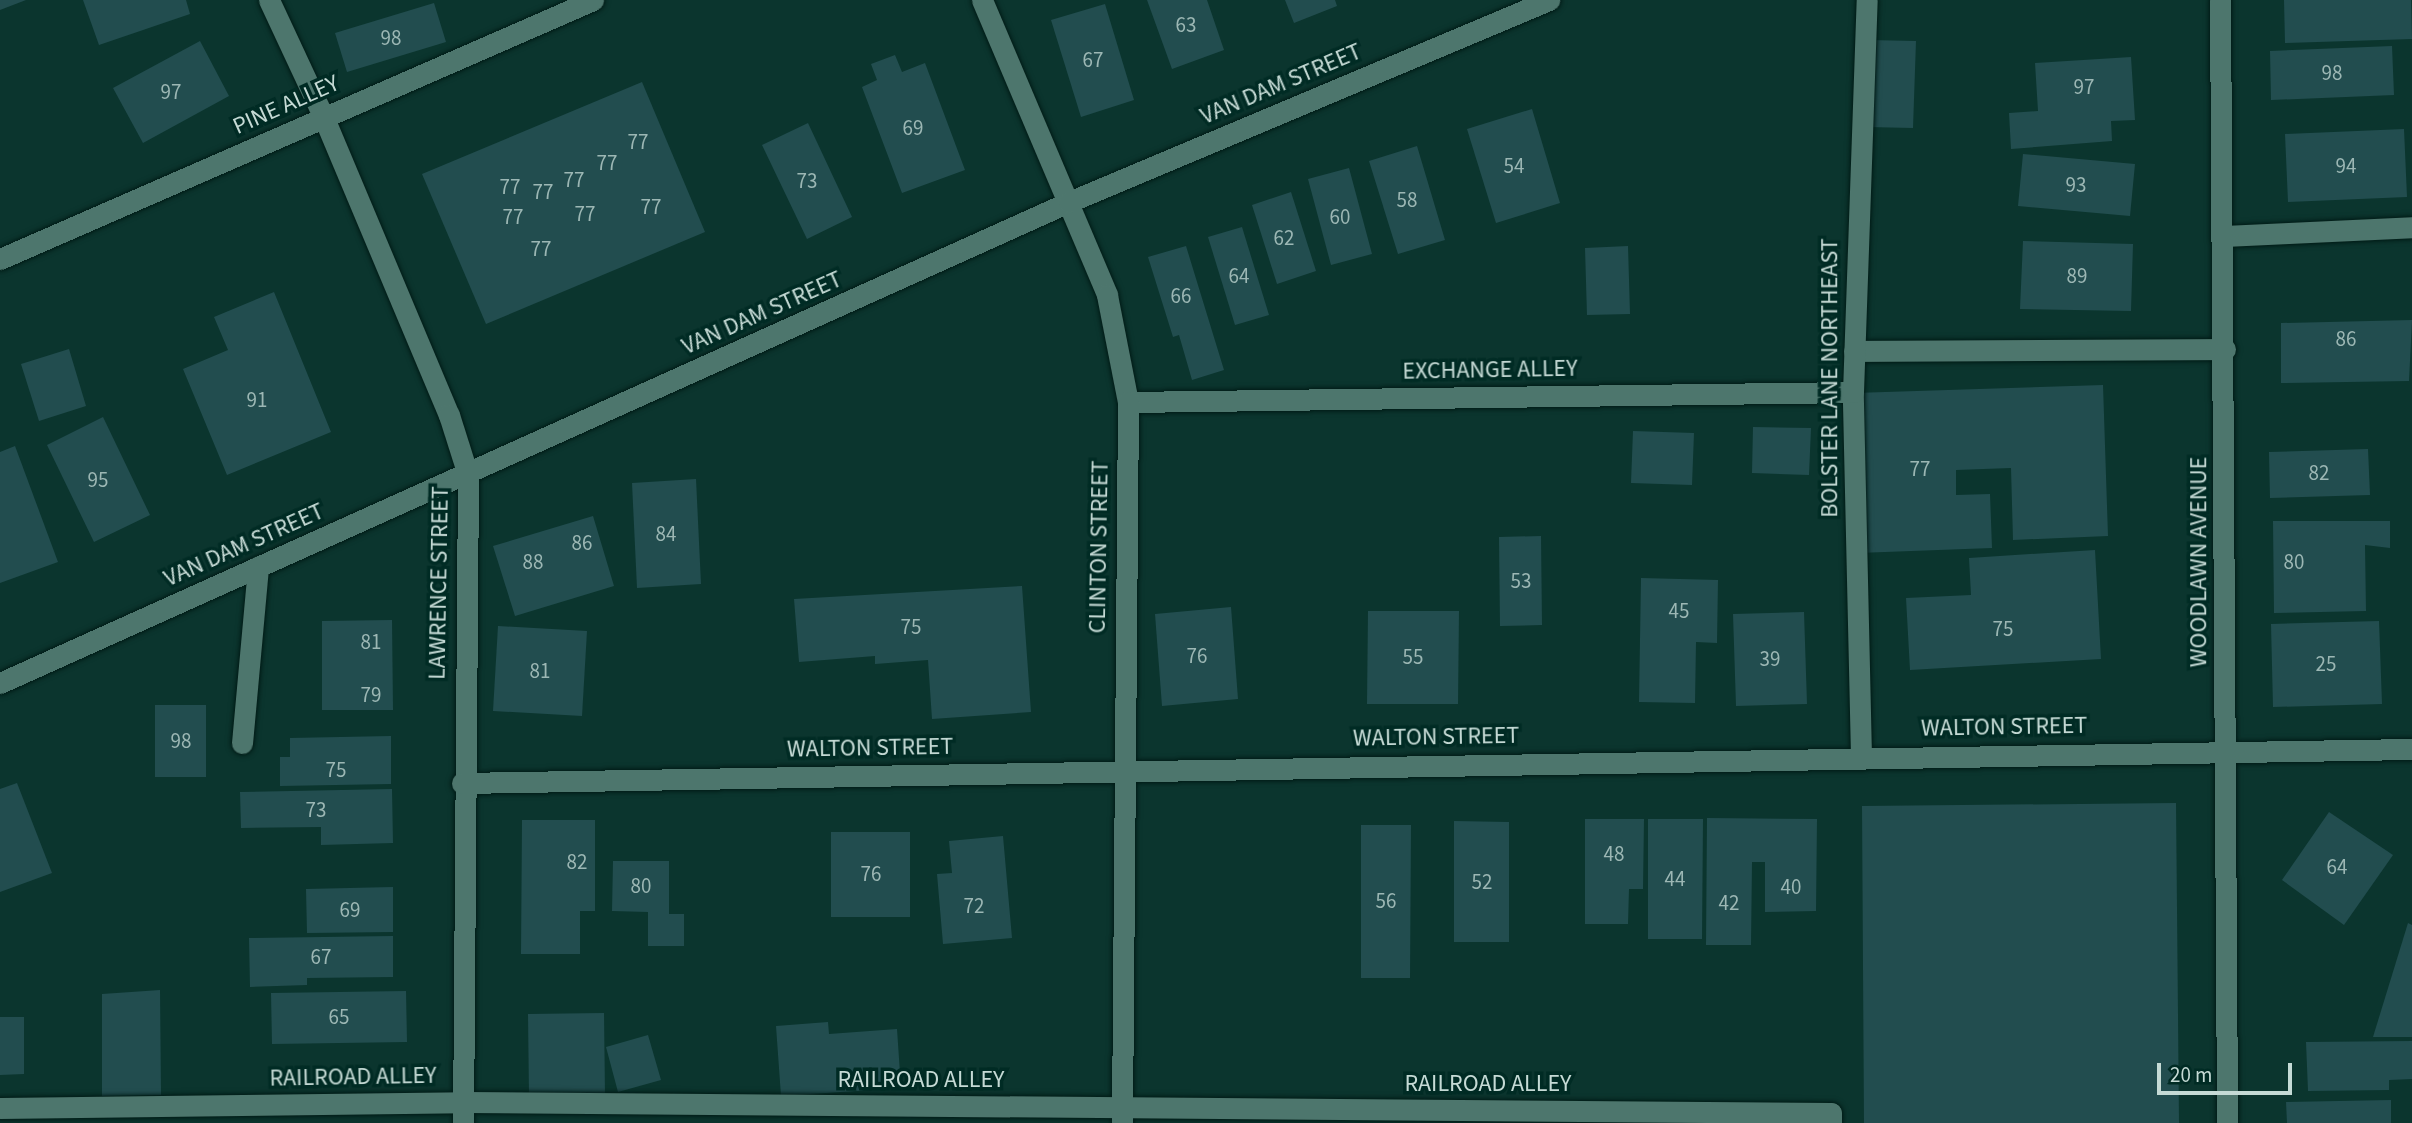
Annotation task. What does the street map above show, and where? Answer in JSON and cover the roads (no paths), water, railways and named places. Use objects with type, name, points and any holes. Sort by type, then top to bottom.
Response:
[{"type":"street","name":"LAWRENCE STREET","points":[[269,0],[324,118],[449,415],[468,475],[462,783],[463,1113]]},
{"type":"street","name":"PINE ALLEY","points":[[0,258],[593,0]]},
{"type":"street","name":"CLINTON STREET","points":[[982,0],[1107,295],[1128,402],[1122,769],[1121,1115]]},
{"type":"street","name":"VAN DAM STREET","points":[[0,683],[468,475],[1069,202],[1527,5],[1549,0]]},
{"type":"street","name":"BOLSTER LANE NORTHEAST","points":[[1861,756],[1853,392],[1867,0]]},
{"type":"street","name":"WOODLAWN AVENUE","points":[[2220,0],[2225,349],[2227,1123]]},
{"type":"street","points":[[2224,236],[2412,227]]},
{"type":"street","points":[[1854,351],[2225,349]]},
{"type":"street","name":"EXCHANGE ALLEY","points":[[1128,402],[1853,392]]},
{"type":"street","points":[[242,743],[258,567]]},
{"type":"street","name":"WALTON STREET","points":[[462,783],[1861,756],[2412,749]]},
{"type":"street","name":"RAILROAD ALLEY","points":[[0,1108],[463,1113],[1121,1115],[1831,1112],[1831,1123]]}]
